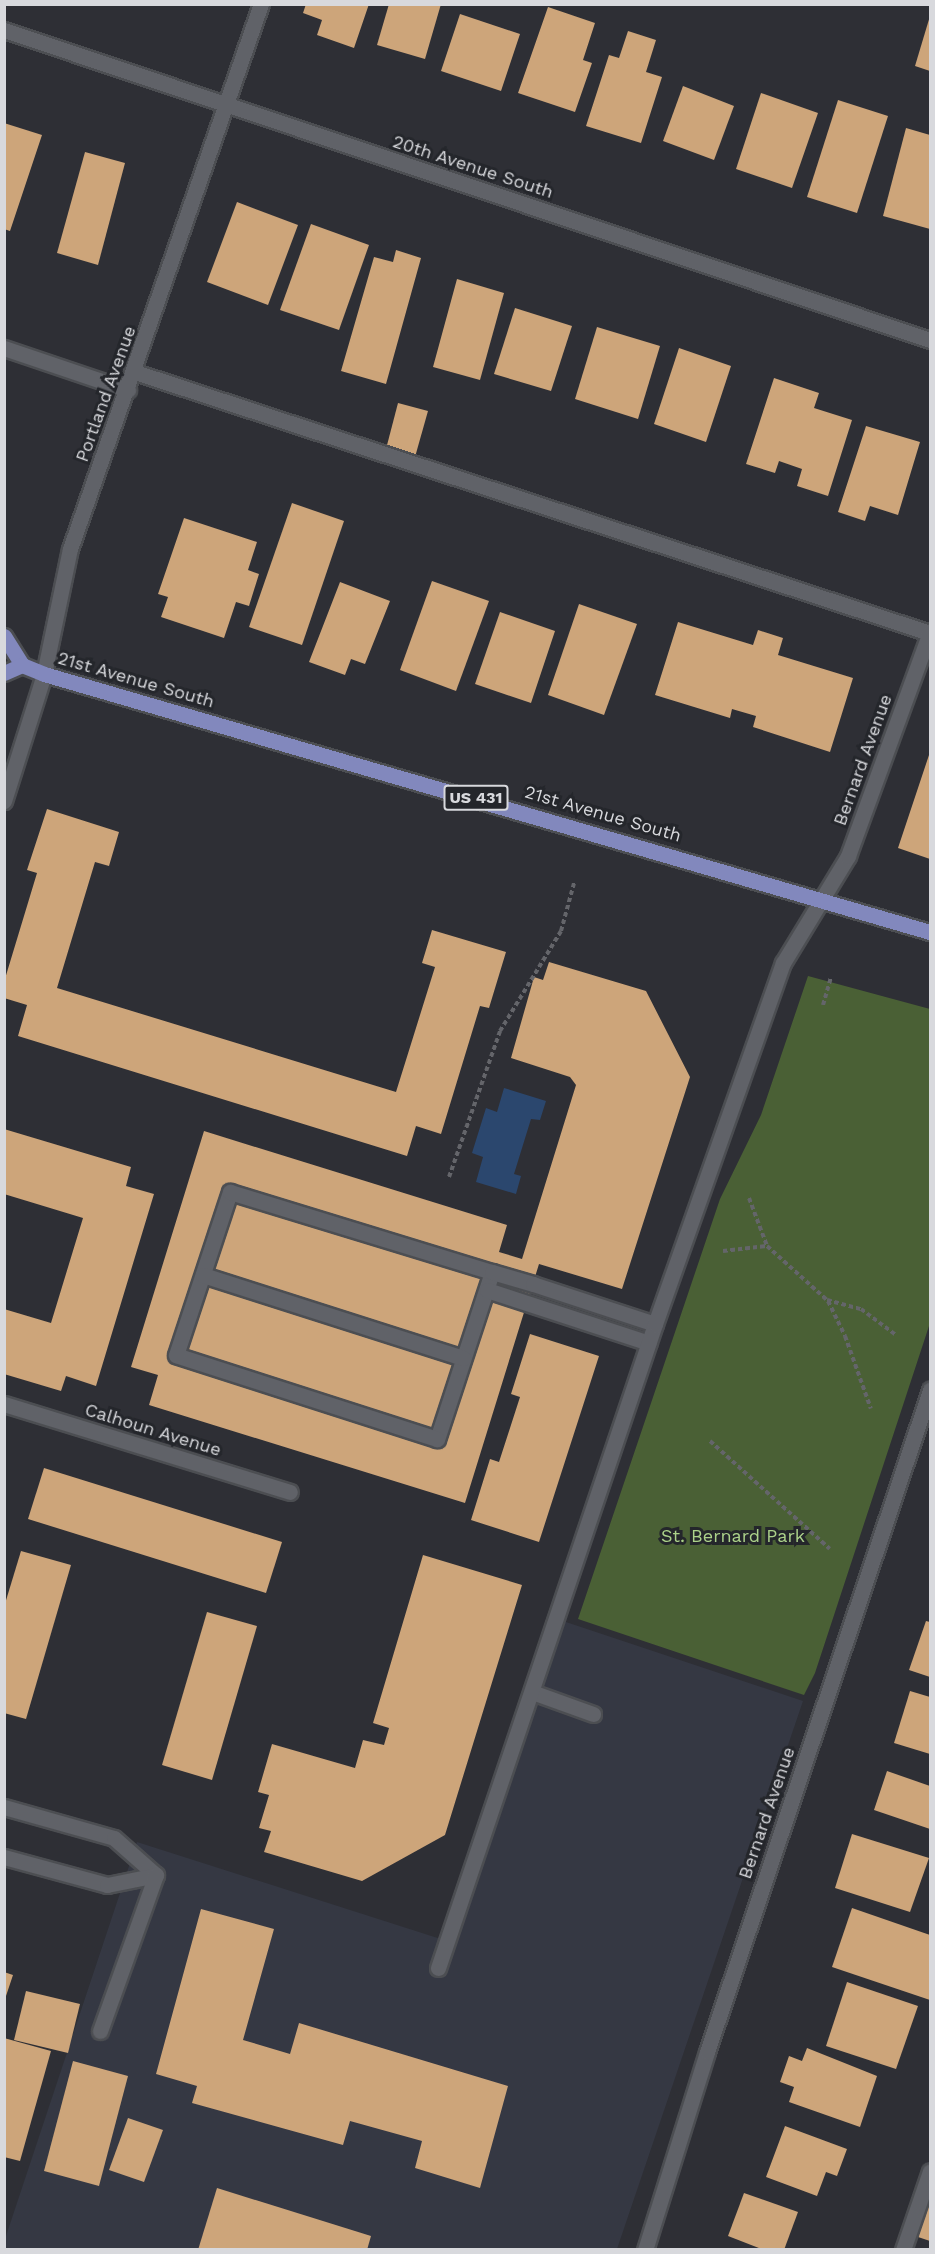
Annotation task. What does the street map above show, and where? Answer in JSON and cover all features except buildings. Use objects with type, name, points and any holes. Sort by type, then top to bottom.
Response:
[{"type":"main road","points":[[4,636],[22,665],[4,673]]},
{"type":"main road","name":"21st Avenue South","points":[[22,665],[44,674],[823,898],[930,932]]},
{"type":"street","name":"Portland Avenue","points":[[4,801],[44,674],[70,549],[135,372],[261,4]]},
{"type":"street","name":"20th Avenue South","points":[[4,30],[930,340]]},
{"type":"street","points":[[4,348],[128,390]]},
{"type":"street","points":[[135,372],[930,633]]},
{"type":"street","name":"Bernard Avenue","points":[[438,1968],[655,1324],[783,963],[848,856],[930,633]]},
{"type":"street","points":[[492,1272],[437,1439],[176,1355],[230,1192],[492,1272],[655,1324]]},
{"type":"street","points":[[203,1275],[463,1358]]},
{"type":"street","points":[[487,1290],[649,1343]]},
{"type":"street","name":"Bernard Avenue","points":[[645,2250],[707,2052],[930,1390]]},
{"type":"street","name":"Calhoun Avenue","points":[[4,1404],[290,1492]]},
{"type":"street","points":[[532,1692],[592,1714]]},
{"type":"street","points":[[4,1807],[114,1838],[156,1875]]},
{"type":"street","points":[[4,1857],[106,1885],[156,1875]]},
{"type":"street","points":[[100,2031],[156,1875]]},
{"type":"street","points":[[903,2250],[930,2171]]},
{"type":"path","points":[[448,1177],[500,1031],[561,931],[574,883]]},
{"type":"path","points":[[823,1005],[831,977]]},
{"type":"path","points":[[749,1197],[767,1246],[827,1300],[845,1336],[871,1409]]},
{"type":"path","points":[[723,1251],[767,1246]]},
{"type":"path","points":[[827,1300],[861,1309],[896,1335]]},
{"type":"path","points":[[710,1441],[830,1549]]},
{"type":"shaded area","points":[[557,1619],[803,1701],[617,2249],[5,2250],[5,2239],[137,1842],[447,1941]]},
{"type":"green space","name":"St. Bernard Park","points":[[808,976],[930,1009],[930,1323],[815,1673],[804,1695],[578,1619],[720,1199],[761,1115]]},
{"type":"water","points":[[504,1088],[546,1101],[540,1120],[531,1119],[514,1174],[521,1176],[516,1194],[476,1182],[483,1157],[472,1153],[486,1108],[497,1112]]}]
